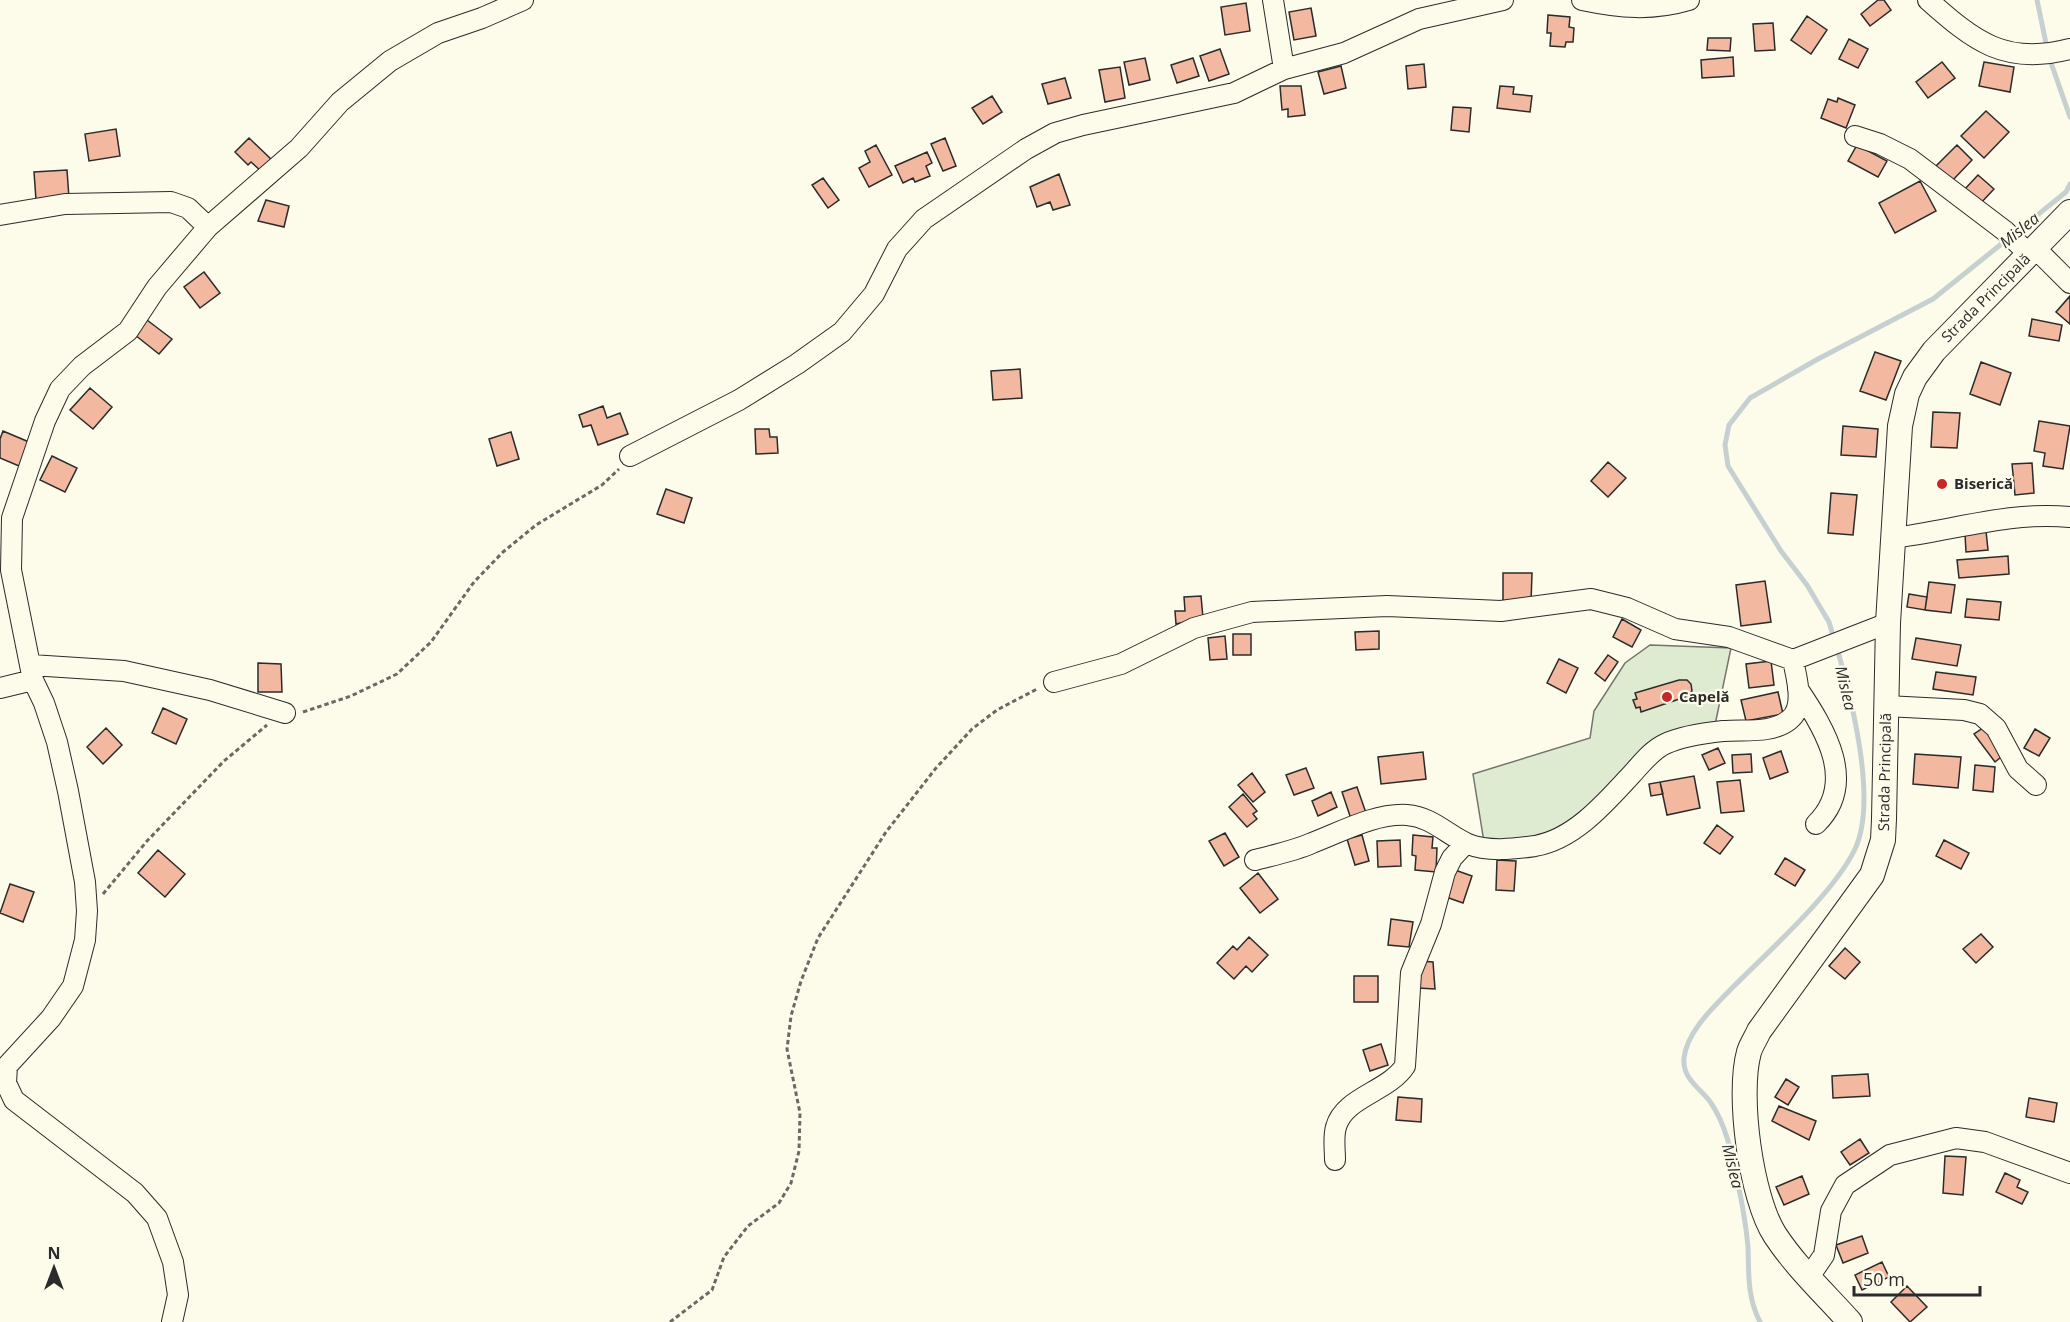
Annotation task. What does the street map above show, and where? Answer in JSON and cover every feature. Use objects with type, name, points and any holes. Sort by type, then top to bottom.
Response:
[{"type":"main road","name":"Strada Principală","points":[[1850,1322],[1809,1277],[1775,1234],[1765,1214],[1750,1152],[1744,1092],[1749,1052],[1759,1031],[1857,899],[1878,859],[1884,819],[1888,623],[1893,538],[1900,426],[1907,394],[1915,376],[1934,351],[2029,250],[2070,212]]},
{"type":"street","points":[[172,1322],[178,1295],[175,1273],[157,1218],[135,1193],[14,1100],[6,1083],[8,1066],[51,1018],[73,986],[85,940],[87,911],[81,859],[57,742],[32,673],[11,570],[12,518],[45,421],[60,389],[82,366],[128,331],[157,287],[208,227],[299,148],[340,102],[390,61],[438,33],[482,18],[523,0]]},
{"type":"street","points":[[1273,0],[1284,69]]},
{"type":"street","points":[[630,456],[739,400],[797,364],[842,332],[874,294],[897,249],[917,227],[1026,149],[1054,133],[1234,93],[1284,69],[1344,53],[1419,19],[1503,0]]},
{"type":"street","points":[[1582,0],[1640,9],[1664,7],[1689,0]]},
{"type":"street","points":[[1928,0],[1983,44],[2032,56],[2065,51]]},
{"type":"street","points":[[1855,136],[1880,144],[1910,159],[2070,283]]},
{"type":"street","points":[[0,215],[65,204],[171,202],[188,208],[208,227]]},
{"type":"street","points":[[1893,538],[2039,515],[2070,517]]},
{"type":"street","points":[[1054,682],[1121,664],[1194,628],[1252,612],[1387,606],[1501,611],[1582,599],[1610,602],[1675,629],[1729,637],[1799,657],[1888,623]]},
{"type":"street","points":[[1255,860],[1390,816],[1421,817],[1479,848],[1503,849],[1538,845],[1567,834],[1590,816],[1649,755],[1664,745],[1703,734],[1778,726],[1794,716],[1799,657]]},
{"type":"street","points":[[0,688],[32,673],[133,673],[210,690],[285,713]]},
{"type":"street","points":[[1798,689],[1827,736],[1834,760],[1834,799],[1828,813],[1816,824]]},
{"type":"street","points":[[1886,706],[1964,710],[1980,714],[1996,728],[2018,770],[2036,785]]},
{"type":"street","points":[[1335,1160],[1334,1135],[1339,1118],[1348,1109],[1387,1084],[1405,1066],[1411,973],[1431,924],[1444,872],[1466,843]]},
{"type":"street","points":[[1809,1277],[1824,1256],[1831,1211],[1845,1185],[1890,1155],[1956,1138],[1985,1142],[2070,1173]]},
{"type":"path","points":[[87,911],[111,886],[147,841],[224,761],[262,728],[285,713],[309,712],[351,696],[397,674],[431,642],[474,582],[503,552],[536,525],[602,486],[630,456]]},
{"type":"path","points":[[670,1322],[712,1290],[724,1257],[748,1226],[779,1203],[791,1183],[799,1151],[800,1113],[787,1049],[791,1016],[818,938],[843,896],[886,832],[936,768],[972,729],[997,710],[1054,682]]},
{"type":"green space","points":[[1650,645],[1731,648],[1715,725],[1689,730],[1572,822],[1539,837],[1484,842],[1473,774],[1590,738],[1594,711],[1625,663]]},
{"type":"building","points":[[1878,0],[1884,0],[1891,10],[1870,26],[1861,14]]},
{"type":"building","points":[[1246,3],[1250,31],[1225,35],[1221,7]]},
{"type":"building","points":[[1311,8],[1316,36],[1294,40],[1289,12]]},
{"type":"building","points":[[1548,15],[1570,17],[1569,27],[1574,28],[1573,42],[1566,42],[1565,47],[1550,46],[1551,33],[1547,33]]},
{"type":"building","points":[[1807,16],[1827,30],[1811,54],[1791,40]]},
{"type":"building","points":[[1773,23],[1775,50],[1755,51],[1753,24]]},
{"type":"building","points":[[1708,38],[1731,38],[1730,51],[1707,50]]},
{"type":"building","points":[[1849,39],[1868,49],[1858,68],[1839,59]]},
{"type":"building","points":[[1220,49],[1229,74],[1209,81],[1200,56]]},
{"type":"building","points":[[1733,57],[1734,76],[1702,78],[1701,60]]},
{"type":"building","points":[[1145,58],[1150,80],[1129,85],[1124,62]]},
{"type":"building","points":[[1193,58],[1199,76],[1177,83],[1171,65]]},
{"type":"building","points":[[1942,62],[1955,78],[1928,98],[1916,82]]},
{"type":"building","points":[[1984,62],[2014,67],[2010,92],[1979,86]]},
{"type":"building","points":[[1424,64],[1426,87],[1408,89],[1406,66]]},
{"type":"building","points":[[1341,66],[1346,88],[1324,94],[1318,72]]},
{"type":"building","points":[[1120,67],[1125,98],[1105,102],[1099,70]]},
{"type":"building","points":[[1065,78],[1071,98],[1048,104],[1042,84]]},
{"type":"building","points":[[1280,86],[1301,86],[1305,115],[1288,117],[1288,109],[1282,110]]},
{"type":"building","points":[[1500,86],[1514,87],[1513,94],[1532,96],[1530,112],[1497,108]]},
{"type":"building","points":[[992,96],[1002,112],[983,124],[972,108]]},
{"type":"building","points":[[1838,98],[1855,105],[1846,128],[1821,118],[1828,99],[1837,102]]},
{"type":"building","points":[[1453,107],[1471,108],[1469,132],[1451,130]]},
{"type":"building","points":[[1986,111],[2009,132],[1984,158],[1961,136]]},
{"type":"building","points":[[116,129],[120,156],[89,161],[85,134]]},
{"type":"building","points":[[249,138],[272,160],[261,171],[251,162],[248,165],[235,152]]},
{"type":"building","points":[[945,138],[956,166],[943,171],[931,144]]},
{"type":"building","points":[[876,145],[892,175],[869,187],[859,168],[870,162],[865,151]]},
{"type":"building","points":[[1857,145],[1887,161],[1878,177],[1848,161]]},
{"type":"building","points":[[1957,145],[1972,160],[1951,182],[1935,167]]},
{"type":"building","points":[[927,152],[932,163],[926,166],[930,176],[915,182],[913,178],[903,183],[895,166]]},
{"type":"building","points":[[67,170],[69,198],[36,200],[34,172]]},
{"type":"building","points":[[1059,174],[1070,205],[1053,210],[1050,202],[1037,207],[1030,187]]},
{"type":"building","points":[[1978,175],[1994,189],[1979,205],[1964,190]]},
{"type":"building","points":[[823,178],[839,200],[828,208],[812,185]]},
{"type":"building","points":[[1920,181],[1936,211],[1895,233],[1879,203]]},
{"type":"building","points":[[266,200],[289,206],[284,227],[258,221]]},
{"type":"building","points":[[204,272],[220,293],[200,308],[184,287]]},
{"type":"building","points":[[2070,296],[2070,324],[2056,312]]},
{"type":"building","points":[[2032,319],[2062,325],[2059,341],[2029,336]]},
{"type":"building","points":[[147,320],[172,339],[159,354],[135,335]]},
{"type":"building","points":[[1875,352],[1901,361],[1886,400],[1860,391]]},
{"type":"building","points":[[1981,362],[2011,373],[2000,405],[1970,394]]},
{"type":"building","points":[[1020,369],[1022,398],[993,400],[991,371]]},
{"type":"building","points":[[90,388],[112,407],[93,429],[70,410]]},
{"type":"building","points":[[603,406],[607,418],[620,413],[628,434],[598,445],[591,425],[583,427],[579,415]]},
{"type":"building","points":[[1933,412],[1960,413],[1957,448],[1931,447]]},
{"type":"building","points":[[2039,421],[2070,426],[2063,469],[2043,466],[2045,453],[2034,451]]},
{"type":"building","points":[[1843,426],[1878,429],[1876,457],[1841,455]]},
{"type":"building","points":[[755,429],[769,429],[770,437],[777,437],[778,453],[756,454]]},
{"type":"building","points":[[3,431],[29,442],[19,466],[0,458],[0,439]]},
{"type":"building","points":[[511,432],[519,459],[497,466],[489,439]]},
{"type":"building","points":[[52,456],[77,468],[65,492],[40,480]]},
{"type":"building","points":[[1608,462],[1626,478],[1608,497],[1591,481]]},
{"type":"building","points":[[2032,463],[2034,493],[2015,495],[2012,464]]},
{"type":"building","points":[[666,489],[692,498],[684,523],[657,514]]},
{"type":"building","points":[[1831,493],[1857,495],[1853,535],[1828,533]]},
{"type":"building","points":[[1986,531],[1988,550],[1966,552],[1965,534]]},
{"type":"building","points":[[2008,556],[2009,574],[1959,578],[1957,560]]},
{"type":"building","points":[[1503,573],[1532,573],[1531,602],[1503,602]]},
{"type":"building","points":[[1765,581],[1771,622],[1741,626],[1736,585]]},
{"type":"building","points":[[1929,582],[1955,585],[1951,613],[1925,610]]},
{"type":"building","points":[[1909,594],[1927,597],[1925,610],[1907,607]]},
{"type":"building","points":[[1201,596],[1203,618],[1176,624],[1175,611],[1185,611],[1184,597]]},
{"type":"building","points":[[1967,599],[2001,602],[1999,620],[1965,617]]},
{"type":"building","points":[[1622,619],[1641,630],[1632,647],[1613,637]]},
{"type":"building","points":[[1379,631],[1379,649],[1356,650],[1355,632]]},
{"type":"building","points":[[1233,634],[1251,634],[1251,655],[1233,655]]},
{"type":"building","points":[[1225,636],[1227,659],[1210,660],[1208,638]]},
{"type":"building","points":[[1916,638],[1961,645],[1957,666],[1912,659]]},
{"type":"building","points":[[1608,655],[1618,662],[1605,681],[1595,673]]},
{"type":"building","points":[[1559,659],[1578,668],[1566,693],[1547,683]]},
{"type":"building","points":[[1771,661],[1774,685],[1749,688],[1746,664]]},
{"type":"building","points":[[258,663],[281,664],[282,692],[258,692]]},
{"type":"building","points":[[1936,672],[1976,677],[1973,695],[1933,689]]},
{"type":"building","points":[[1679,680],[1687,680],[1691,684],[1692,691],[1688,696],[1641,712],[1640,707],[1636,708],[1633,700],[1637,699],[1635,693]]},
{"type":"building","points":[[1778,692],[1783,714],[1746,721],[1741,700]]},
{"type":"building","points":[[163,708],[187,719],[176,744],[152,733]]},
{"type":"building","points":[[1986,726],[2006,753],[1995,762],[1974,734]]},
{"type":"building","points":[[106,728],[122,745],[103,764],[87,747]]},
{"type":"building","points":[[2035,729],[2050,738],[2039,756],[2024,748]]},
{"type":"building","points":[[1718,748],[1725,763],[1709,770],[1702,755]]},
{"type":"building","points":[[1781,751],[1788,772],[1770,779],[1763,758]]},
{"type":"building","points":[[1423,752],[1426,779],[1381,784],[1378,757]]},
{"type":"building","points":[[1751,754],[1752,772],[1733,773],[1732,755]]},
{"type":"building","points":[[1915,754],[1961,757],[1958,788],[1913,784]]},
{"type":"building","points":[[1975,765],[1995,767],[1993,792],[1973,790]]},
{"type":"building","points":[[1306,768],[1314,788],[1294,795],[1286,775]]},
{"type":"building","points":[[1252,773],[1265,792],[1253,802],[1238,785]]},
{"type":"building","points":[[1694,776],[1700,808],[1667,815],[1660,782]]},
{"type":"building","points":[[1740,780],[1744,811],[1721,813],[1717,782]]},
{"type":"building","points":[[1660,782],[1663,794],[1651,796],[1649,784]]},
{"type":"building","points":[[1357,787],[1366,813],[1351,819],[1342,792]]},
{"type":"building","points":[[1331,792],[1337,807],[1318,816],[1312,801]]},
{"type":"building","points":[[1243,794],[1257,811],[1253,814],[1257,819],[1247,827],[1229,807]]},
{"type":"building","points":[[1717,825],[1733,837],[1720,854],[1704,843]]},
{"type":"building","points":[[1225,833],[1239,857],[1224,866],[1209,841]]},
{"type":"building","points":[[1362,835],[1369,861],[1355,865],[1347,839]]},
{"type":"building","points":[[1413,835],[1433,837],[1432,848],[1437,848],[1436,872],[1415,870],[1416,856],[1412,855]]},
{"type":"building","points":[[1400,840],[1401,866],[1378,867],[1377,841]]},
{"type":"building","points":[[1944,840],[1969,853],[1961,869],[1936,856]]},
{"type":"building","points":[[158,850],[185,874],[165,897],[138,873]]},
{"type":"building","points":[[1785,858],[1805,870],[1795,886],[1775,874]]},
{"type":"building","points":[[1497,860],[1516,861],[1514,891],[1496,890]]},
{"type":"building","points":[[1455,870],[1472,876],[1463,903],[1446,897]]},
{"type":"building","points":[[1258,873],[1278,899],[1260,913],[1240,888]]},
{"type":"building","points":[[10,884],[34,892],[23,922],[0,913]]},
{"type":"building","points":[[1391,919],[1413,922],[1409,947],[1388,945]]},
{"type":"building","points":[[1981,934],[1993,947],[1976,963],[1963,949]]},
{"type":"building","points":[[1249,937],[1268,955],[1252,972],[1246,966],[1234,979],[1217,963],[1233,946],[1237,950]]},
{"type":"building","points":[[1845,948],[1860,962],[1845,979],[1829,966]]},
{"type":"building","points":[[1420,961],[1433,962],[1435,989],[1418,988]]},
{"type":"building","points":[[1354,976],[1378,976],[1378,1002],[1354,1002]]},
{"type":"building","points":[[1381,1044],[1388,1065],[1370,1071],[1363,1050]]},
{"type":"building","points":[[1868,1074],[1870,1096],[1833,1098],[1832,1076]]},
{"type":"building","points":[[1786,1079],[1799,1087],[1788,1105],[1775,1097]]},
{"type":"building","points":[[1398,1097],[1422,1099],[1421,1122],[1396,1120]]},
{"type":"building","points":[[2029,1098],[2057,1103],[2054,1122],[2026,1117]]},
{"type":"building","points":[[1779,1106],[1816,1121],[1809,1140],[1772,1121]]},
{"type":"building","points":[[1860,1139],[1869,1153],[1850,1165],[1841,1152]]},
{"type":"building","points":[[1945,1156],[1966,1157],[1963,1195],[1943,1193]]},
{"type":"building","points":[[2005,1173],[2020,1180],[2017,1187],[2028,1192],[2022,1204],[1996,1192]]},
{"type":"building","points":[[1802,1176],[1809,1194],[1784,1205],[1776,1187]]},
{"type":"building","points":[[1862,1236],[1868,1253],[1843,1263],[1836,1245]]},
{"type":"building","points":[[1882,1262],[1889,1277],[1862,1290],[1855,1275]]},
{"type":"building","points":[[1907,1286],[1927,1307],[1910,1322],[1891,1302]]},
{"type":"waterway","name":"Mislea","points":[[2037,0],[2047,48]]},
{"type":"waterway","name":"Mislea","points":[[2049,57],[2070,117]]},
{"type":"waterway","name":"Mislea","points":[[1834,639],[1829,622],[1807,585],[1781,551],[1728,466],[1725,445],[1729,425],[1750,398],[1818,359],[1933,299],[2066,192],[2070,184]]},
{"type":"waterway","name":"Mislea","points":[[1760,1322],[1751,1294],[1745,1221],[1728,1140],[1711,1103],[1689,1078],[1684,1066],[1684,1058],[1690,1038],[1702,1020],[1816,903],[1832,884],[1855,849],[1864,804],[1863,777],[1855,721],[1837,648]]},
{"type":"place","name":"Biserică","points":[[1942,484]]},
{"type":"place","name":"Capelă","points":[[1667,697]]}]
